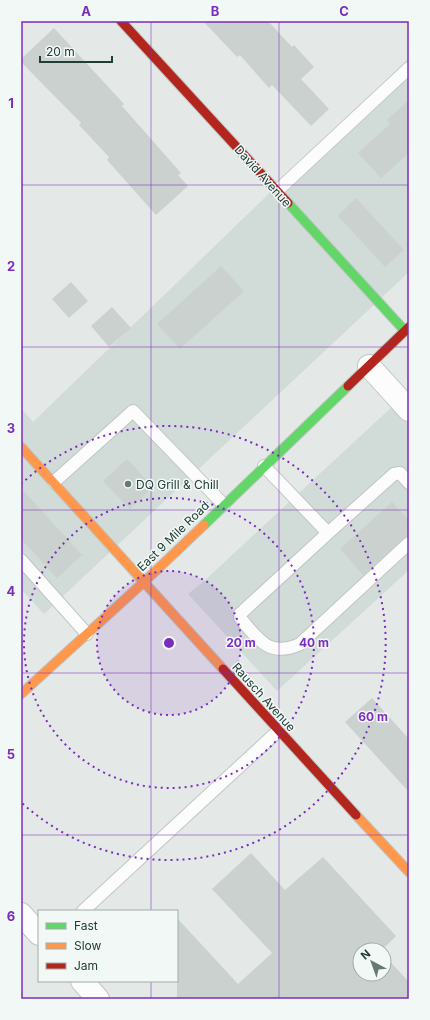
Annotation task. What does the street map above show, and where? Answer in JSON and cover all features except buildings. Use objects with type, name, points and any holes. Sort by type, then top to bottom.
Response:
[{"type":"street","name":"David Avenue","points":[[120,21],[407,329]]},
{"type":"street","name":"East 9 Mile Road","points":[[21,694],[145,581],[407,329]]},
{"type":"street","points":[[369,366],[409,410]]},
{"type":"street","name":"Rausch Avenue","points":[[21,447],[145,581],[278,731],[409,872]]},
{"type":"street","points":[[21,915],[38,933]]},
{"type":"street","points":[[83,982],[98,999]]},
{"type":"lane","points":[[277,191],[409,68]]},
{"type":"lane","points":[[54,482],[133,411],[224,505]]},
{"type":"lane","points":[[264,466],[328,533]]},
{"type":"lane","points":[[409,483],[400,473],[394,474],[240,614],[240,618],[260,642],[270,648],[280,650],[300,644],[409,542]]},
{"type":"lane","points":[[21,560],[87,634]]},
{"type":"lane","points":[[84,910],[278,731]]},
{"type":"shaded area","points":[[409,58],[409,272],[44,614],[21,589],[21,408],[33,422]]},
{"type":"shaded area","points":[[409,391],[409,570],[277,691],[188,594],[203,582]]},
{"type":"traffic: fast","points":[[288,203],[405,331]]},
{"type":"traffic: fast","points":[[204,525],[348,386]]},
{"type":"traffic: slow","points":[[21,447],[223,669]]},
{"type":"traffic: slow","points":[[21,694],[204,525]]},
{"type":"traffic: slow","points":[[356,815],[409,872]]},
{"type":"traffic: jam","points":[[121,21],[288,203]]},
{"type":"traffic: jam","points":[[348,386],[409,327]]},
{"type":"traffic: jam","points":[[223,669],[356,815]]},
{"type":"place","name":"DQ Grill & Chill","points":[[128,484]]}]
